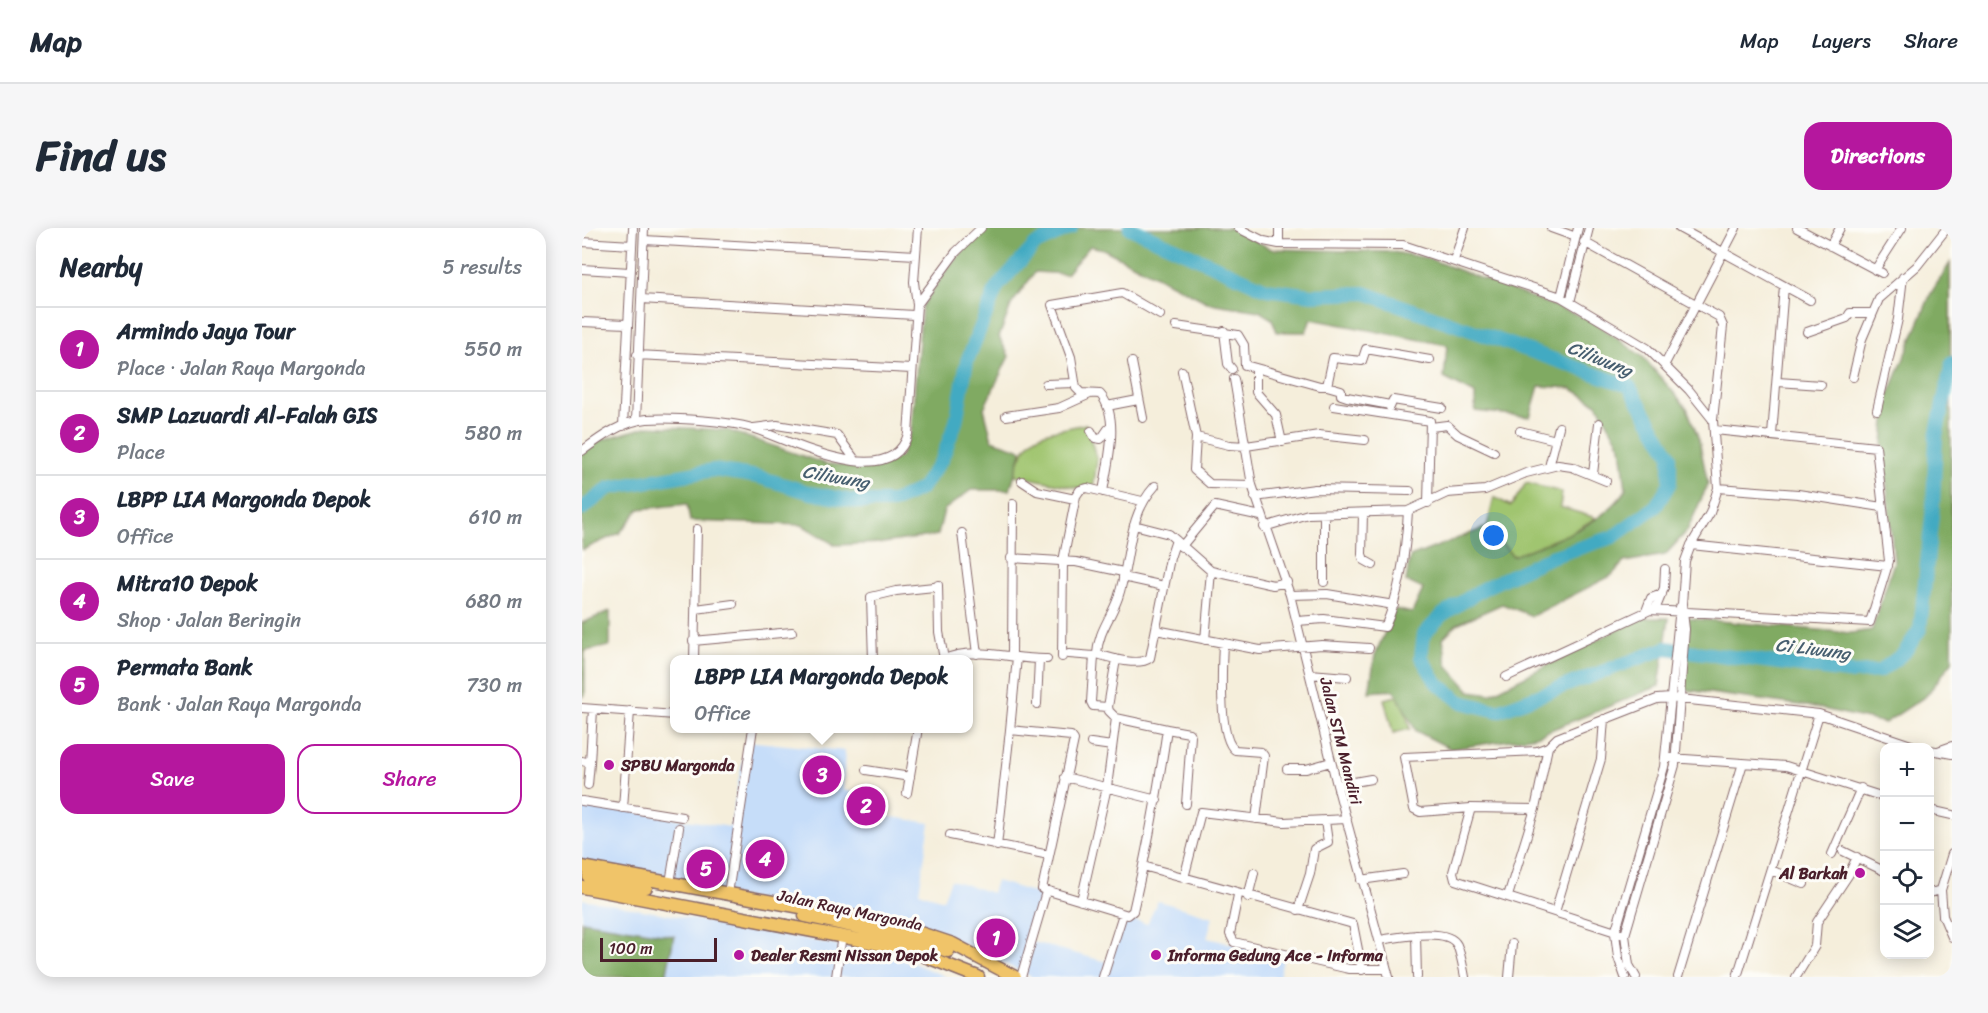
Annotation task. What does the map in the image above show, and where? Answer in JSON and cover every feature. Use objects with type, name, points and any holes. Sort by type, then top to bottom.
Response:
[{"type":"highway","name":"Jalan Raya Margonda","points":[[582,867],[728,894],[873,925],[936,946],[998,977]]},
{"type":"highway","name":"Jalan Raya Margonda","points":[[582,876],[924,933],[953,944],[1015,977]]},
{"type":"highway","name":"Jalan Raya Margonda","points":[[582,887],[841,938],[896,953],[964,977]]},
{"type":"highway","name":"Jalan Raya Margonda","points":[[582,895],[907,949],[978,977]]},
{"type":"street","points":[[623,426],[633,228]]},
{"type":"street","points":[[636,421],[644,228]]},
{"type":"street","points":[[582,451],[623,426],[650,419],[730,424],[753,428],[776,439],[856,461],[871,464],[887,460],[903,446],[908,434],[917,305],[914,282],[918,228]]},
{"type":"street","points":[[917,305],[957,252],[981,228]]},
{"type":"street","points":[[1238,228],[1264,241],[1279,244],[1403,245],[1561,297],[1647,348],[1665,364],[1713,420]]},
{"type":"street","points":[[1279,228],[1279,244]]},
{"type":"street","points":[[1454,260],[1465,228]]},
{"type":"street","points":[[1551,228],[1577,232],[1561,297]]},
{"type":"street","points":[[1570,302],[1589,228]]},
{"type":"street","points":[[1679,228],[1810,300]]},
{"type":"street","points":[[1665,364],[1736,228]]},
{"type":"street","points":[[1797,228],[1879,272],[1902,228]]},
{"type":"street","points":[[1830,246],[1840,228]]},
{"type":"street","points":[[1853,377],[1871,313],[1879,299],[1917,266],[1947,228]]},
{"type":"street","points":[[644,240],[916,255]]},
{"type":"street","points":[[582,242],[632,245]]},
{"type":"street","points":[[1584,242],[1719,317],[1723,326],[1713,420],[1718,488],[1710,513],[1691,545],[1685,561],[1675,699],[1666,757],[1615,933],[1618,957],[1625,977]]},
{"type":"street","points":[[582,269],[630,272]]},
{"type":"street","points":[[1877,410],[1898,319],[1903,277]]},
{"type":"street","points":[[1772,435],[1785,286]]},
{"type":"street","points":[[1103,492],[1110,425],[1107,406],[1100,394],[1082,393],[1075,383],[1071,357],[1053,303],[1122,293],[1160,315]]},
{"type":"street","points":[[640,298],[915,315]]},
{"type":"street","points":[[1807,332],[1847,318],[1850,313],[1871,313]]},
{"type":"street","points":[[582,322],[627,324]]},
{"type":"street","points":[[1176,326],[1224,331],[1243,339],[1245,365],[1256,370],[1341,390],[1341,395],[1347,398],[1390,405]]},
{"type":"street","points":[[1224,331],[1228,364],[1232,369]]},
{"type":"street","points":[[1327,386],[1333,358],[1362,361],[1366,349],[1430,360]]},
{"type":"street","points":[[638,355],[912,369]]},
{"type":"street","points":[[1132,362],[1143,418]]},
{"type":"street","points":[[1256,370],[1256,392],[1276,415],[1282,442]]},
{"type":"street","points":[[1182,371],[1196,437],[1194,470],[1200,478],[1210,484],[1252,484]]},
{"type":"street","name":"Jalan STM Mandiri","points":[[1234,379],[1255,497],[1264,527],[1287,582],[1361,880],[1388,973]]},
{"type":"street","points":[[1778,382],[1821,385]]},
{"type":"street","points":[[1046,384],[1075,383]]},
{"type":"street","points":[[1006,416],[1059,408],[1091,393]]},
{"type":"street","points":[[1107,406],[1138,400]]},
{"type":"street","points":[[1388,415],[1393,400],[1443,408]]},
{"type":"street","points":[[1334,406],[1430,421],[1427,463],[1428,503]]},
{"type":"street","points":[[1593,474],[1599,423]]},
{"type":"street","points":[[753,428],[777,425],[837,435],[856,461]]},
{"type":"street","points":[[1091,431],[1097,439],[1103,439],[1110,425]]},
{"type":"street","points":[[1431,427],[1447,425],[1458,435],[1494,452]]},
{"type":"street","points":[[1549,467],[1559,426]]},
{"type":"street","points":[[1506,677],[1651,611],[1682,609],[1870,622],[1888,566],[1876,447],[1715,430]]},
{"type":"street","points":[[1520,432],[1556,440]]},
{"type":"street","points":[[1196,437],[1229,446],[1282,442],[1319,435],[1365,440]]},
{"type":"street","points":[[1264,527],[1300,516],[1408,511],[1447,493],[1485,490],[1526,473],[1549,467],[1572,467],[1606,481]]},
{"type":"street","points":[[1022,481],[1044,493],[1075,499]]},
{"type":"street","points":[[1155,486],[1142,501],[1134,525],[1117,600],[1098,640],[1097,654],[1116,659],[1148,660],[1176,540]]},
{"type":"street","points":[[1108,707],[1092,705],[1094,656],[1065,655],[1063,561],[1075,499],[1080,490],[1087,488],[1142,501]]},
{"type":"street","points":[[1718,488],[1798,494],[1882,507]]},
{"type":"street","points":[[1255,497],[1315,489],[1410,491]]},
{"type":"street","points":[[997,846],[1010,730],[1014,656],[1012,504]]},
{"type":"street","points":[[1181,547],[1215,506],[1260,515]]},
{"type":"street","points":[[1297,621],[1324,619],[1385,627],[1394,605],[1404,554],[1408,511]]},
{"type":"street","points":[[1363,513],[1362,554],[1365,560],[1373,565]]},
{"type":"street","points":[[1324,514],[1324,582]]},
{"type":"street","points":[[1134,525],[1169,534],[1181,547],[1211,571],[1273,585],[1287,582]]},
{"type":"street","points":[[694,655],[697,529]]},
{"type":"street","points":[[962,533],[977,654]]},
{"type":"street","points":[[1691,545],[1888,566]]},
{"type":"street","points":[[1011,558],[1063,561],[1164,586]]},
{"type":"street","points":[[1651,611],[1662,594],[1665,569]]},
{"type":"street","points":[[1205,640],[1211,571]]},
{"type":"street","points":[[873,655],[871,597],[936,586],[942,655]]},
{"type":"street","points":[[1290,596],[1327,594],[1394,605]]},
{"type":"street","points":[[696,609],[733,604]]},
{"type":"street","points":[[1156,630],[1260,650],[1322,645],[1369,648]]},
{"type":"street","points":[[693,641],[792,632]]},
{"type":"street","points":[[1223,643],[1223,696],[1229,743],[1235,750],[1262,752],[1264,756],[1256,819]]},
{"type":"street","points":[[954,655],[977,654],[1043,659],[1037,704]]},
{"type":"street","points":[[1116,659],[1108,711],[1116,718],[1189,733],[1191,736],[1186,804]]},
{"type":"street","points":[[1310,674],[1347,677]]},
{"type":"street","points":[[1535,809],[1471,808],[1420,812],[1414,809],[1404,757],[1537,751],[1548,747],[1557,738],[1657,699],[1746,704],[1819,714],[1908,743]]},
{"type":"street","points":[[1636,977],[1629,965],[1625,935],[1671,782],[1675,758],[1675,699]]},
{"type":"street","points":[[582,708],[670,715]]},
{"type":"street","points":[[588,785],[586,762],[593,709]]},
{"type":"street","points":[[623,808],[630,711]]},
{"type":"street","points":[[1737,977],[1819,714]]},
{"type":"street","points":[[1081,901],[1107,787],[1116,718]]},
{"type":"street","points":[[1555,912],[1601,759],[1604,719]]},
{"type":"street","points":[[1010,730],[1071,736],[1074,743],[1042,887],[1046,892],[1128,915],[1133,911],[1157,800],[1167,729]]},
{"type":"street","points":[[728,894],[752,733]]},
{"type":"street","points":[[907,793],[917,733]]},
{"type":"street","points":[[1091,743],[1112,746]]},
{"type":"street","points":[[1934,751],[1952,746]]},
{"type":"street","points":[[1508,896],[1535,809],[1548,747]]},
{"type":"street","points":[[1934,751],[1952,754]]},
{"type":"street","points":[[1666,757],[1779,765],[1880,795]]},
{"type":"street","points":[[1287,769],[1306,769],[1331,762]]},
{"type":"street","points":[[1678,977],[1743,763]]},
{"type":"street","points":[[866,770],[910,777]]},
{"type":"street","points":[[1065,777],[1157,800]]},
{"type":"street","points":[[1337,785],[1371,779]]},
{"type":"street","points":[[1832,854],[1861,788]]},
{"type":"street","points":[[582,801],[682,817]]},
{"type":"street","points":[[1471,808],[1453,872],[1457,881],[1625,935]]},
{"type":"street","points":[[1934,811],[1952,815]]},
{"type":"street","points":[[1184,878],[1201,812],[1284,822],[1347,819]]},
{"type":"street","points":[[1298,910],[1310,874],[1314,849],[1329,842],[1325,821]]},
{"type":"street","points":[[670,884],[679,828]]},
{"type":"street","points":[[950,835],[1049,855]]},
{"type":"street","points":[[1844,850],[1880,870]]},
{"type":"street","points":[[1952,854],[1941,890],[1943,916],[1952,937]]},
{"type":"street","points":[[1796,977],[1815,946],[1817,922],[1849,874],[1857,857]]},
{"type":"street","points":[[1143,866],[1238,895],[1354,926],[1363,972]]},
{"type":"street","points":[[1771,870],[1804,884]]},
{"type":"street","points":[[1248,897],[1254,873]]},
{"type":"street","points":[[1361,880],[1403,874]]},
{"type":"street","points":[[1934,892],[1941,890]]},
{"type":"street","points":[[1022,977],[1046,892]]},
{"type":"street","points":[[1238,895],[1230,934],[1234,942],[1363,972],[1388,973]]},
{"type":"street","points":[[1103,977],[1123,914]]},
{"type":"street","points":[[1379,940],[1437,934],[1454,941],[1465,977]]},
{"type":"street","points":[[1416,935],[1417,977]]},
{"type":"street","points":[[836,977],[841,938]]},
{"type":"street","points":[[1509,977],[1512,944]]},
{"type":"shaded area","points":[[746,741],[845,751],[843,790],[888,800],[886,816],[930,823],[919,892],[943,900],[951,880],[992,893],[996,881],[1042,895],[1029,941],[1107,962],[1123,917],[1147,924],[1158,901],[1213,917],[1207,938],[1284,956],[1279,977],[1032,977],[961,943],[582,864],[582,803],[730,827]]},
{"type":"shaded area","points":[[582,899],[848,947],[913,963],[947,977],[666,977],[674,936],[582,921]]},
{"type":"green space","points":[[986,228],[1231,228],[1271,249],[1393,252],[1427,258],[1591,320],[1643,357],[1687,408],[1699,440],[1708,484],[1687,531],[1665,555],[1624,562],[1611,576],[1532,616],[1502,604],[1457,624],[1443,638],[1447,665],[1470,691],[1490,694],[1640,618],[1669,618],[1659,686],[1536,736],[1451,749],[1416,731],[1394,690],[1369,692],[1375,655],[1395,609],[1412,613],[1423,589],[1406,581],[1410,557],[1487,527],[1513,556],[1575,531],[1590,523],[1616,503],[1626,490],[1621,447],[1597,404],[1571,388],[1539,386],[1530,417],[1475,411],[1475,394],[1444,378],[1447,345],[1311,319],[1306,332],[1277,332],[1272,319],[1259,311],[1209,303],[1103,249],[1090,246],[1066,274],[1035,272],[1011,305],[999,337],[1009,356],[984,408],[992,440],[1022,450],[1010,490],[971,490],[944,510],[938,535],[883,543],[835,545],[802,525],[690,521],[687,504],[639,509],[620,533],[582,550],[582,453],[601,440],[649,426],[727,430],[826,464],[878,467],[900,457],[911,432],[922,306],[951,264]]},
{"type":"green space","points":[[1950,263],[1952,662],[1926,696],[1885,723],[1814,707],[1680,689],[1685,618],[1851,633],[1872,630],[1894,562],[1883,444],[1887,399],[1931,293]]},
{"type":"green space","points":[[1086,424],[1097,460],[1093,491],[1014,475],[1019,460],[1031,441],[1048,432]]},
{"type":"green space","points":[[1526,483],[1562,492],[1560,507],[1596,518],[1569,534],[1513,556],[1487,527],[1494,497],[1511,506]]},
{"type":"green space","points":[[610,611],[610,646],[585,651],[585,695],[582,697],[582,623]]},
{"type":"green space","points":[[1401,695],[1410,729],[1393,733],[1384,699]]},
{"type":"green space","points":[[582,921],[674,936],[666,977],[582,977]]},
{"type":"waterway","name":"Ciliwung","points":[[582,509],[609,488],[714,470],[759,477],[811,493],[858,502],[893,502],[921,489],[942,459],[956,422],[967,361],[997,287],[1036,244],[1071,228]]},
{"type":"waterway","name":"Ciliwung","points":[[1130,228],[1266,289],[1312,295],[1365,293],[1629,386],[1670,455],[1670,483],[1656,506],[1613,537],[1551,557],[1484,588],[1442,615],[1424,634],[1421,657],[1436,682],[1461,702],[1498,711],[1666,648],[1853,673],[1880,671],[1904,653],[1920,629],[1933,506],[1936,436],[1952,363]]},
{"type":"place","name":"SPBU Margonda","points":[[609,765]]},
{"type":"place","name":"LBPP LIA Margonda Depok","points":[[822,775]]},
{"type":"place","name":"SMP Lazuardi Al-Falah GIS","points":[[866,806]]},
{"type":"place","name":"Mitra10 Depok","points":[[765,859]]},
{"type":"place","name":"Permata Bank","points":[[706,869]]},
{"type":"place","name":"Al Barkah","points":[[1860,873]]},
{"type":"place","name":"Armindo Jaya Tour","points":[[996,938]]},
{"type":"place","name":"Dealer Resmi Nissan Depok","points":[[739,955]]},
{"type":"place","name":"Informa Gedung Ace - Informa","points":[[1156,955]]},
{"type":"water label","name":"Ci Liwung","points":[[1813,649]]}]
